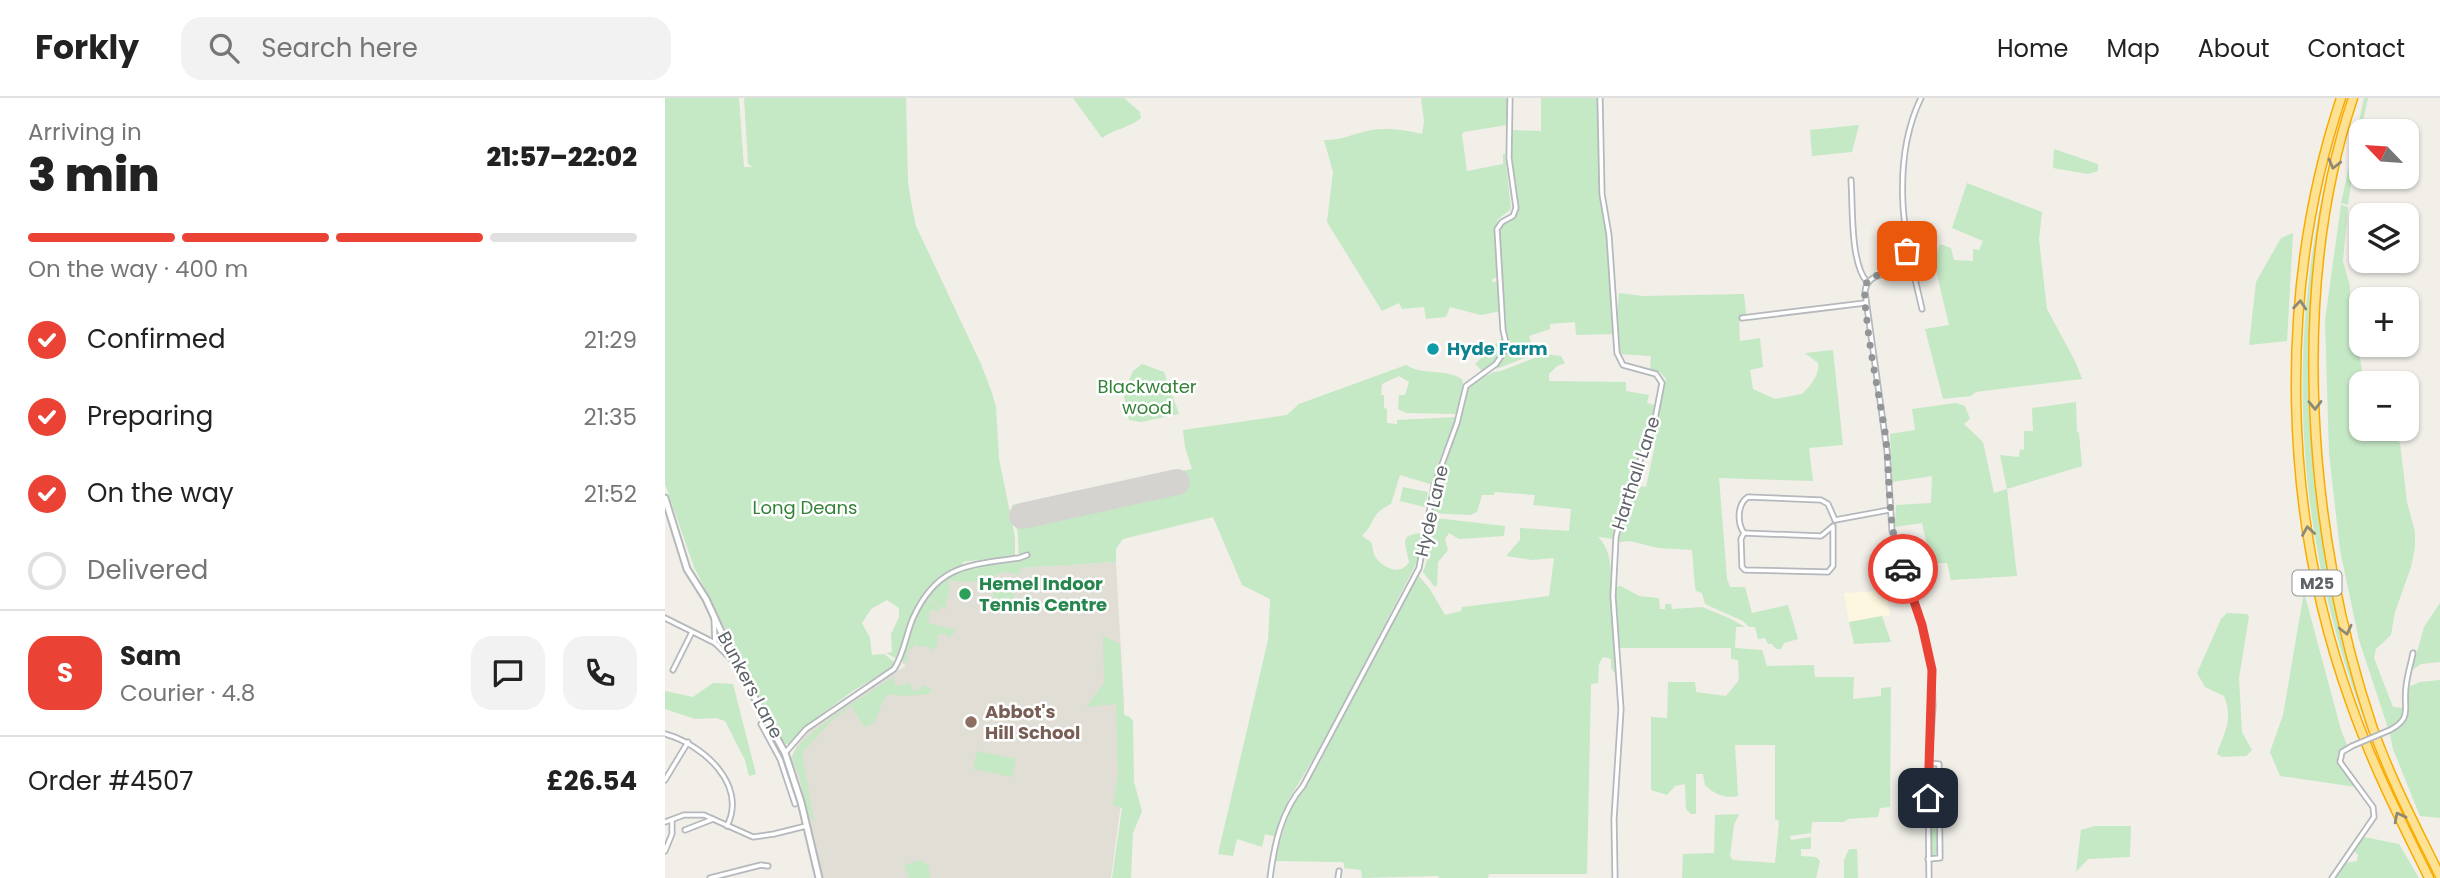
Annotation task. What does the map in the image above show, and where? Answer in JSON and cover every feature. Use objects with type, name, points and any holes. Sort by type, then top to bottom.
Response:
[{"type":"highway","name":"M25","points":[[2341,98],[2317,188],[2304,268],[2296,359],[2301,482],[2318,587],[2347,693],[2377,771],[2430,878]]},
{"type":"highway","name":"M25","points":[[2353,98],[2328,191],[2316,288],[2315,418],[2324,523],[2332,572],[2369,715],[2385,761],[2440,876]]},
{"type":"street","name":"Hyde Lane","points":[[1271,878],[1278,837],[1290,803],[1303,786],[1419,568],[1434,486],[1457,423],[1465,386],[1496,364],[1507,347],[1503,330],[1497,229],[1502,222],[1513,216],[1516,208],[1509,158],[1510,98]]},
{"type":"street","name":"Harthall Lane","points":[[1600,98],[1602,194],[1609,235],[1617,353],[1623,365],[1656,374],[1662,383],[1655,419],[1622,511],[1616,537],[1613,596],[1621,709],[1614,818],[1615,878]]},
{"type":"street","points":[[1921,98],[1909,132],[1903,164],[1906,261],[1899,270],[1873,277],[1867,282],[1865,303],[1885,432],[1889,510],[1894,541],[1918,613],[1932,670],[1929,878]]},
{"type":"street","points":[[1851,180],[1857,260],[1867,282]]},
{"type":"street","points":[[1906,261],[1912,266],[1922,309]]},
{"type":"street","points":[[1742,318],[1865,303]]},
{"type":"street","points":[[1744,533],[1741,539],[1742,567],[1745,570],[1824,573],[1833,566],[1835,520],[1828,504],[1813,499],[1748,496],[1742,501],[1740,508],[1740,528],[1744,533],[1823,536],[1833,541]]},
{"type":"street","name":"Bunkers Lane","points":[[665,498],[687,569],[714,615],[735,662],[785,753],[819,878]]},
{"type":"street","points":[[1835,520],[1889,510]]},
{"type":"street","points":[[1823,536],[1833,526]]},
{"type":"street","points":[[785,753],[806,729],[894,669],[913,618],[925,596],[944,576],[966,565],[1027,555]]},
{"type":"street","points":[[714,615],[715,643]]},
{"type":"street","points":[[665,618],[715,643],[735,662]]},
{"type":"street","points":[[673,670],[692,632]]},
{"type":"street","points":[[2332,878],[2374,817],[2373,807],[2340,762],[2341,752],[2400,725],[2407,714],[2405,687],[2413,653]]},
{"type":"street","points":[[768,721],[761,724],[780,759],[795,804]]},
{"type":"street","points":[[665,734],[688,742],[710,759],[730,787],[734,810],[727,826]]},
{"type":"street","points":[[665,780],[688,742]]},
{"type":"street","points":[[1928,859],[1940,858],[1939,764],[1929,763]]},
{"type":"street","points":[[665,822],[704,815],[753,837],[806,826]]},
{"type":"street","points":[[665,851],[672,834],[672,819]]},
{"type":"street","points":[[685,830],[713,819]]},
{"type":"street","points":[[710,878],[761,865],[768,866]]},
{"type":"street","points":[[1338,878],[1339,871]]},
{"type":"street","points":[[736,872],[739,878]]},
{"type":"shaded area","name":"Abbot's Hill School","points":[[1019,562],[1020,568],[1116,562],[1124,704],[1122,796],[1111,878],[822,878],[799,779],[791,758],[797,745],[815,724],[906,666],[900,661],[915,618],[933,587],[970,567]]},
{"type":"shaded area","points":[[1905,584],[1908,594],[1903,592],[1887,596],[1890,615],[1849,622],[1844,593],[1869,592]]},
{"type":"green space","name":"Long Deans","points":[[665,98],[739,98],[744,167],[753,167],[748,164],[744,98],[906,98],[908,183],[916,226],[981,364],[996,407],[999,459],[1015,537],[1015,556],[962,562],[964,565],[937,581],[912,616],[897,659],[886,653],[892,652],[891,634],[899,617],[899,608],[887,600],[871,609],[862,623],[870,638],[872,655],[884,654],[897,664],[850,693],[819,716],[789,744],[785,744],[775,729],[694,567],[665,484]]},
{"type":"green space","points":[[1073,98],[1124,98],[1140,112],[1141,118],[1102,138]]},
{"type":"green space","points":[[1421,98],[1507,98],[1507,125],[1462,134],[1467,171],[1503,164],[1505,154],[1511,209],[1497,220],[1499,224],[1495,235],[1499,276],[1492,279],[1493,282],[1498,281],[1501,311],[1481,315],[1450,307],[1446,317],[1426,319],[1424,307],[1402,309],[1399,303],[1382,311],[1327,222],[1333,172],[1324,140],[1381,129],[1422,134],[1424,121]]},
{"type":"green space","points":[[1541,98],[1599,98],[1600,195],[1608,247],[1614,334],[1576,335],[1575,322],[1550,324],[1550,329],[1529,336],[1535,354],[1496,369],[1509,346],[1505,329],[1499,235],[1500,226],[1517,214],[1510,161],[1512,130],[1541,131]]},
{"type":"green space","points":[[2364,98],[2368,98],[2364,119],[2359,119]]},
{"type":"green space","points":[[1859,125],[1852,152],[1812,156],[1810,130]]},
{"type":"green space","points":[[2054,149],[2098,164],[2098,171],[2088,174],[2053,168]]},
{"type":"green space","points":[[2349,166],[2348,205],[2341,203]]},
{"type":"green space","points":[[2326,178],[2315,257],[2310,336],[2311,416],[2317,495],[2328,573],[2346,650],[2369,727],[2398,801],[2366,725],[2341,649],[2322,573],[2309,496],[2303,417],[2304,339],[2311,259]]},
{"type":"green space","points":[[1967,183],[2042,212],[2039,240],[2047,309],[2082,379],[1976,392],[1971,396],[1943,399],[1925,329],[1949,325],[1934,262],[1940,244],[1951,248],[1954,260],[1973,261],[1973,249],[1979,250],[1983,241],[1952,228]]},
{"type":"green space","points":[[2341,205],[2348,207],[2343,261],[2350,286],[2349,357],[2360,357],[2362,371],[2349,371],[2349,441],[2400,443],[2407,502],[2415,532],[2411,567],[2395,612],[2391,635],[2376,649],[2374,658],[2393,707],[2404,708],[2400,721],[2388,728],[2359,640],[2340,550],[2329,453],[2325,320]]},
{"type":"green space","points":[[2293,233],[2287,341],[2249,345],[2256,282],[2281,238]]},
{"type":"green space","points":[[1619,293],[1643,296],[1744,294],[1746,314],[1739,316],[1740,341],[1760,338],[1763,367],[1750,370],[1753,389],[1775,399],[1802,394],[1814,380],[1818,363],[1805,353],[1833,350],[1843,445],[1809,448],[1813,481],[1719,478],[1727,579],[1730,587],[1745,587],[1752,613],[1788,605],[1798,639],[1784,643],[1781,649],[1768,644],[1765,638],[1758,639],[1755,627],[1749,627],[1743,621],[1705,604],[1702,593],[1696,591],[1695,587],[1692,550],[1658,548],[1630,541],[1617,542],[1634,485],[1646,487],[1655,445],[1647,443],[1657,420],[1666,379],[1660,372],[1650,371],[1651,356],[1618,354]]},
{"type":"green space","points":[[1503,337],[1498,357],[1482,371],[1475,364]]},
{"type":"green space","points":[[1545,354],[1561,356],[1565,363],[1549,374],[1549,381],[1626,382],[1626,391],[1649,395],[1647,403],[1654,405],[1650,428],[1622,500],[1614,539],[1598,537],[1608,552],[1610,565],[1615,673],[1611,668],[1611,659],[1603,657],[1599,664],[1598,683],[1591,684],[1587,874],[1489,874],[1488,878],[1362,878],[1361,870],[1344,868],[1344,863],[1341,862],[1274,861],[1292,803],[1314,773],[1417,574],[1430,589],[1445,615],[1461,611],[1462,607],[1549,596],[1554,558],[1532,560],[1506,556],[1520,540],[1520,528],[1569,531],[1571,509],[1533,505],[1535,495],[1495,492],[1494,495],[1482,495],[1477,512],[1470,515],[1431,513],[1442,465],[1468,385],[1494,372]]},
{"type":"green space","name":"Blackwater wood","points":[[1142,364],[1164,372],[1179,414],[1141,422],[1129,420],[1122,387],[1127,385],[1133,371]]},
{"type":"green space","points":[[1406,365],[1455,376],[1462,379],[1463,383],[1457,414],[1406,413],[1398,409],[1399,395],[1405,395],[1409,382],[1399,376],[1382,384],[1381,395],[1384,395],[1384,408],[1387,409],[1387,423],[1397,424],[1397,420],[1456,417],[1437,466],[1433,485],[1400,475],[1391,504],[1376,515],[1362,536],[1371,542],[1380,562],[1398,570],[1409,562],[1405,545],[1407,538],[1424,533],[1419,558],[1326,738],[1289,799],[1276,837],[1265,834],[1262,847],[1237,839],[1233,856],[1218,854],[1268,640],[1270,599],[1242,585],[1213,517],[1123,539],[1116,549],[1116,562],[1021,568],[1019,575],[1004,572],[977,581],[949,581],[945,609],[929,598],[929,594],[939,584],[959,571],[1019,562],[1018,535],[1012,505],[1192,469],[1183,430],[1287,415],[1299,404]]},
{"type":"green space","points":[[2076,402],[2082,466],[2007,489],[2000,455],[2019,457],[2020,449],[2024,450],[2024,431],[2033,431],[2032,408]]},
{"type":"green space","points":[[1956,403],[1965,406],[1970,419],[1964,424],[1983,442],[1994,493],[2007,489],[2017,576],[1951,580],[1947,563],[1931,563],[1922,523],[1895,527],[1896,505],[1931,503],[1932,476],[1892,482],[1890,434],[1915,430],[1912,409]]},
{"type":"green space","points":[[1403,487],[1428,492],[1425,507],[1400,501]]},
{"type":"green space","points":[[1435,518],[1505,526],[1504,536],[1459,539],[1449,533],[1445,539],[1448,550],[1438,562],[1437,586],[1434,586],[1423,572]]},
{"type":"green space","points":[[993,578],[1013,578],[1014,605],[994,605]]},
{"type":"green space","points":[[1621,586],[1639,596],[1659,598],[1660,609],[1665,609],[1665,604],[1671,604],[1672,609],[1702,607],[1729,618],[1745,627],[1736,627],[1735,648],[1762,650],[1767,666],[1814,665],[1815,677],[1854,677],[1853,699],[1881,696],[1881,688],[1891,687],[1890,807],[1880,808],[1878,817],[1848,819],[1844,822],[1812,822],[1811,833],[1790,836],[1791,840],[1811,837],[1811,849],[1801,849],[1801,856],[1816,857],[1820,861],[1816,878],[1682,878],[1683,854],[1714,853],[1715,815],[1739,814],[1734,825],[1730,856],[1733,860],[1775,863],[1779,823],[1775,820],[1775,745],[1735,745],[1738,796],[1729,797],[1716,793],[1705,785],[1703,774],[1696,774],[1696,814],[1691,814],[1686,809],[1685,784],[1675,786],[1667,795],[1651,790],[1651,717],[1667,718],[1668,682],[1695,682],[1696,692],[1726,696],[1739,680],[1738,660],[1731,659],[1731,648],[1620,648],[1615,587]]},
{"type":"green space","points":[[2304,592],[2347,745],[2337,755],[2338,763],[2356,787],[2280,776],[2270,752],[2283,715]]},
{"type":"green space","points":[[928,599],[940,607],[939,611],[930,610],[928,623],[957,630],[949,638],[946,634],[939,634],[936,647],[932,650],[915,644],[906,654],[908,662],[902,661],[916,618]]},
{"type":"green space","points":[[2440,603],[2440,662],[2421,664],[2412,670],[2424,627]]},
{"type":"green space","points":[[2227,613],[2249,616],[2239,678],[2242,732],[2252,750],[2246,756],[2222,757],[2217,754],[2227,726],[2227,705],[2224,696],[2205,687],[2197,673],[2221,619]]},
{"type":"green space","points":[[1882,616],[1891,642],[1854,644],[1849,622]]},
{"type":"green space","points":[[1103,636],[1120,644],[1124,715],[1133,721],[1134,782],[1142,811],[1133,833],[1131,878],[1112,878],[1122,808],[1113,805],[1118,774],[1116,704],[1086,707],[1104,683]]},
{"type":"green space","points":[[894,677],[895,686],[910,683],[913,691],[919,690],[923,685],[932,690],[929,694],[888,694],[874,723],[864,727],[851,706],[830,722],[802,753],[814,822],[812,821],[793,761],[796,750],[836,714]]},
{"type":"green space","points":[[2440,680],[2440,818],[2420,816],[2393,749],[2390,734],[2397,730],[2404,720],[2408,708],[2408,687],[2420,682]]},
{"type":"green space","points":[[713,683],[733,684],[756,774],[749,776],[745,760],[725,721],[716,718],[695,719],[665,709],[665,691],[693,697]]},
{"type":"green space","points":[[977,751],[1016,759],[1012,777],[973,769]]},
{"type":"green space","points":[[1932,765],[1936,768],[1934,796],[1937,850],[1936,856],[1933,857],[1930,852]]},
{"type":"green space","points":[[2095,826],[2131,826],[2130,857],[2088,859],[2076,872],[2081,830]]},
{"type":"green space","points":[[2364,837],[2399,844],[2419,878],[2334,878],[2346,863],[2357,861],[2358,855],[2354,851]]},
{"type":"green space","points":[[1849,849],[1857,849],[1858,878],[1844,878],[1844,860]]},
{"type":"green space","points":[[921,860],[929,866],[930,878],[909,878],[904,865]]},
{"type":"runway","points":[[1022,516],[1177,482]]},
{"type":"way so far","points":[[1903,569],[1889,510],[1885,432],[1874,374],[1865,289],[1873,277],[1901,268],[1907,251]]},
{"type":"place","name":"Hyde Farm","points":[[1433,349]]},
{"type":"place","name":"Hemel Indoor Tennis Centre","points":[[965,594]]},
{"type":"place","name":"Abbot's Hill School","points":[[971,722]]},
{"type":"route","points":[[1903,569],[1922,625],[1932,670],[1928,798]]}]
